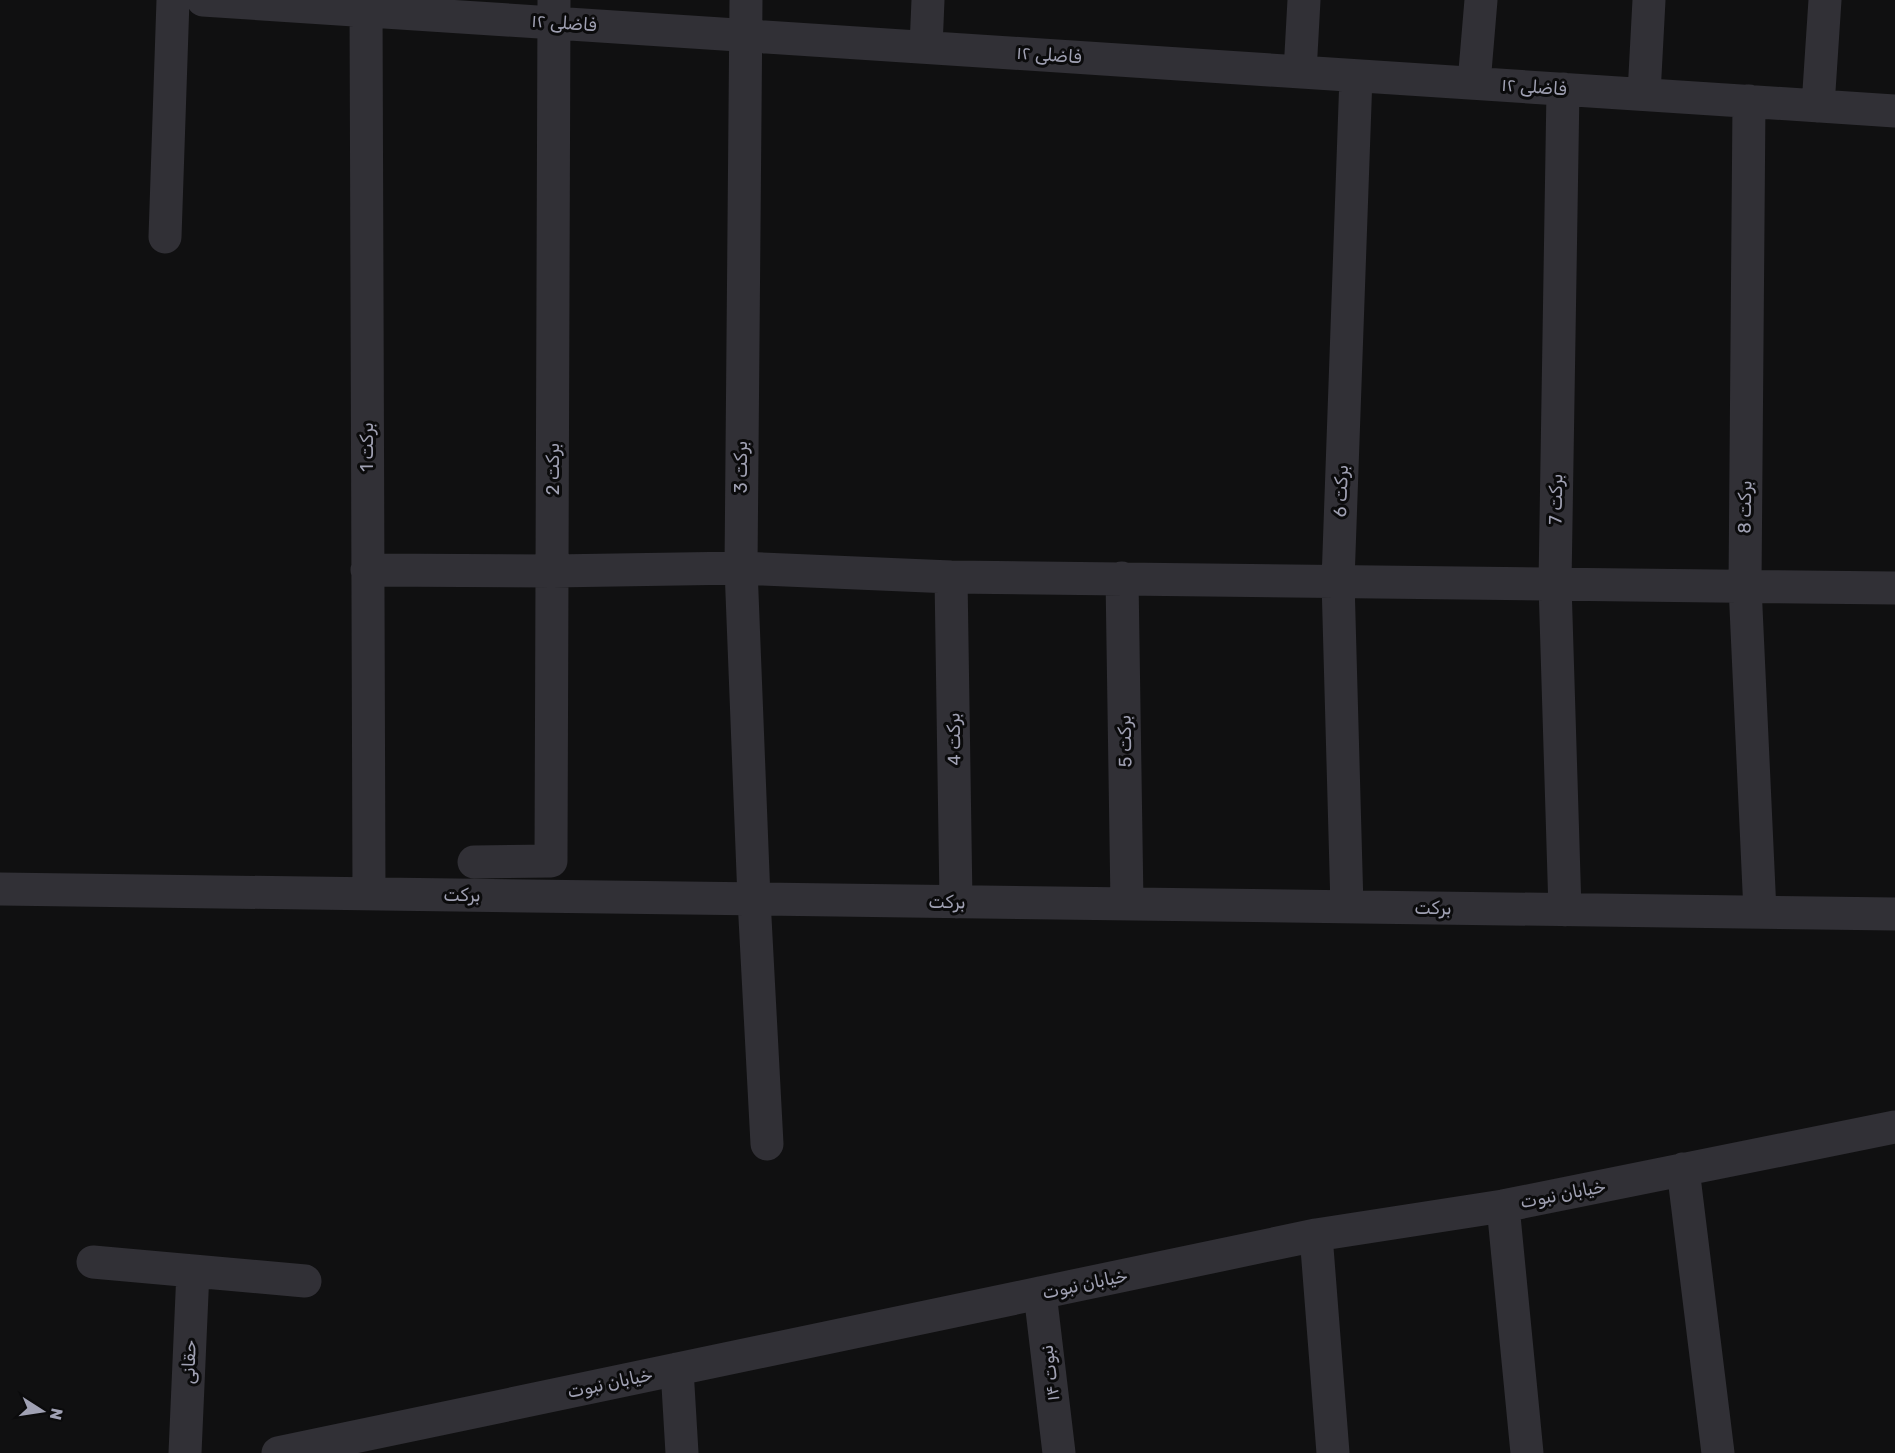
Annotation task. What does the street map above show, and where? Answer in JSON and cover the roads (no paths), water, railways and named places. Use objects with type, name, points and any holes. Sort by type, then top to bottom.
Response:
[{"type":"street","points":[[165,237],[173,0]]},
{"type":"street","name":"فاضلی ۱۲","points":[[202,0],[553,11],[744,35],[1895,111]]},
{"type":"street","name":"برکت 3","points":[[746,0],[741,568],[754,899],[767,1144]]},
{"type":"street","points":[[927,47],[928,0]]},
{"type":"street","points":[[1300,72],[1304,0]]},
{"type":"street","points":[[1474,83],[1481,0]]},
{"type":"street","points":[[1644,94],[1648,0]]},
{"type":"street","points":[[1818,106],[1825,0]]},
{"type":"street","name":"برکت 1","points":[[366,5],[369,894]]},
{"type":"street","name":"برکت 2","points":[[474,862],[551,861],[553,11]]},
{"type":"street","name":"برکت 6","points":[[1347,907],[1338,581],[1356,76]]},
{"type":"street","name":"برکت 7","points":[[1563,89],[1555,584],[1565,910]]},
{"type":"street","name":"برکت 8","points":[[1749,101],[1745,586],[1760,912]]},
{"type":"street","points":[[367,570],[553,572],[741,568],[951,577],[1895,588]]},
{"type":"street","name":"برکت 4","points":[[951,577],[956,902]]},
{"type":"street","name":"برکت 5","points":[[1122,578],[1127,904]]},
{"type":"street","name":"برکت","points":[[0,890],[1895,914]]},
{"type":"street","name":"خیابان نبوت","points":[[278,1453],[1316,1235],[1503,1206],[1895,1127]]},
{"type":"street","points":[[1683,1169],[1718,1453]]},
{"type":"street","points":[[1503,1206],[1527,1453]]},
{"type":"street","points":[[1316,1235],[1333,1453]]},
{"type":"street","points":[[93,1262],[305,1281]]},
{"type":"street","name":"حقانی","points":[[185,1453],[193,1271]]},
{"type":"street","name":"نبوت ۱۴","points":[[1040,1293],[1059,1453]]},
{"type":"street","points":[[678,1369],[682,1453]]}]
